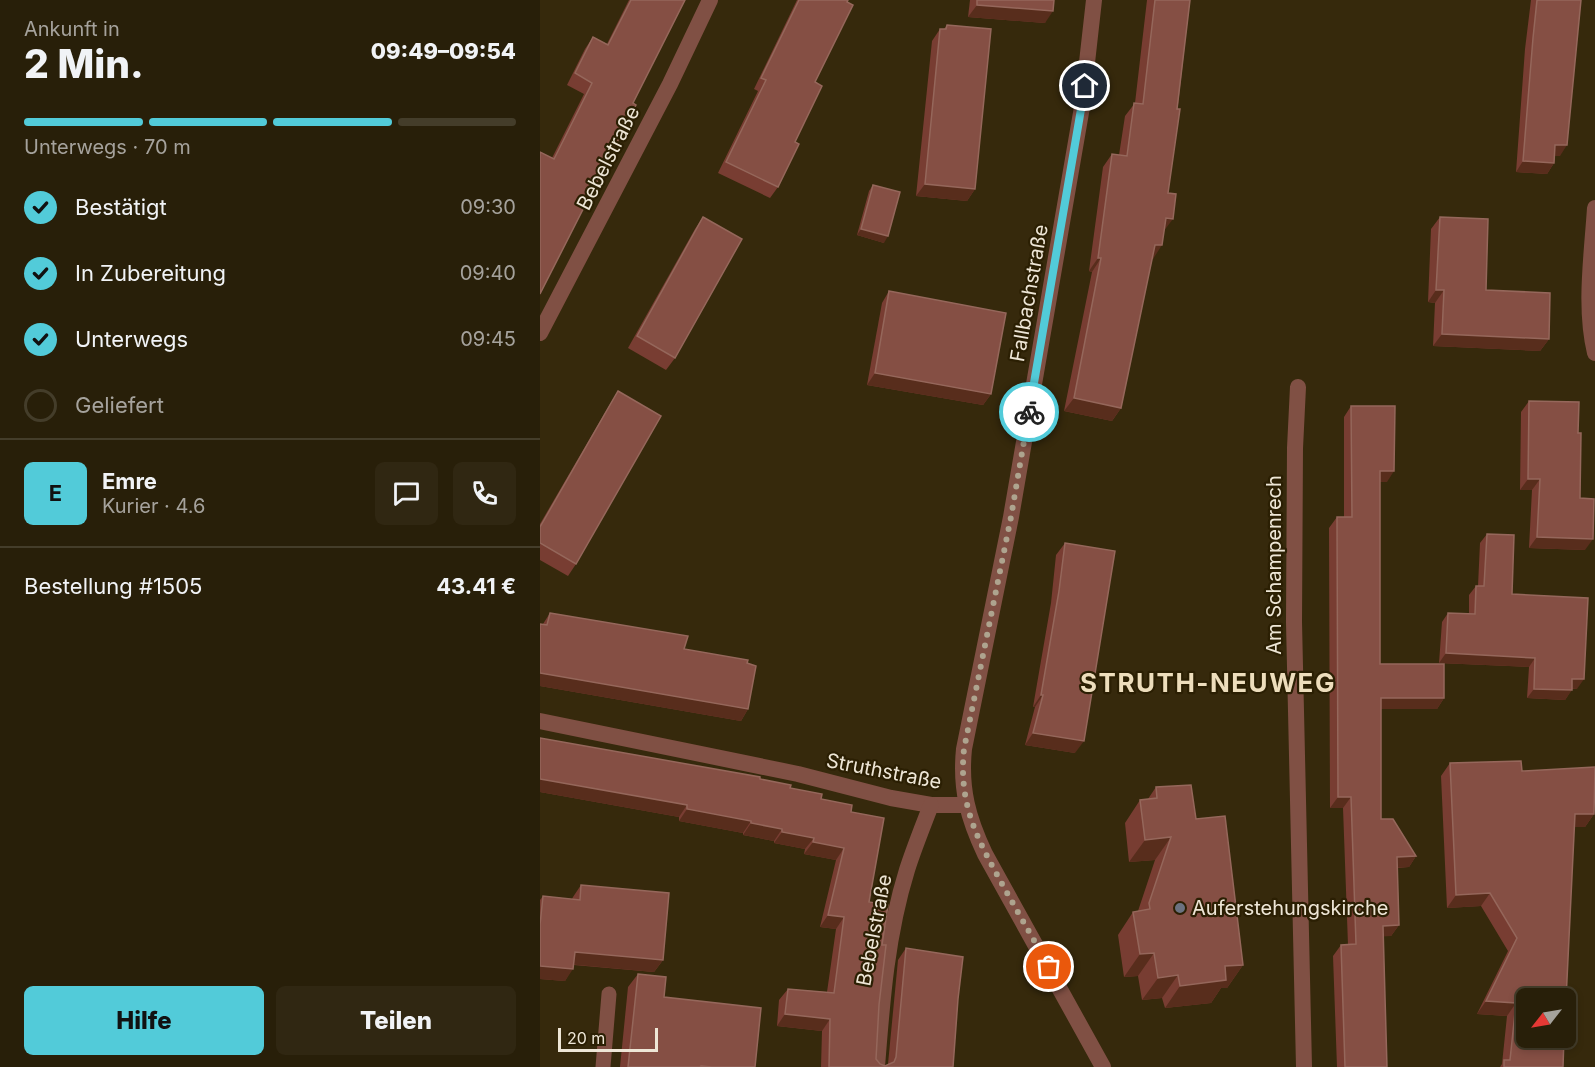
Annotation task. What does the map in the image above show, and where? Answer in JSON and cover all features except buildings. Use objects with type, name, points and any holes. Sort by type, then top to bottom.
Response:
[{"type":"street","name":"Bebelstraße","points":[[540,333],[670,84],[710,0]]},
{"type":"street","name":"Fallbachstraße","points":[[966,805],[962,774],[964,749],[1011,517],[1066,201],[1082,107],[1094,0]]},
{"type":"street","points":[[1595,208],[1590,333],[1595,353]]},
{"type":"street","name":"Am Schampenrech","points":[[1298,387],[1295,448],[1294,622],[1304,1067]]},
{"type":"street","name":"Struthstraße","points":[[540,721],[798,774],[891,798],[932,805],[966,805],[985,854],[1082,1025],[1103,1067]]},
{"type":"street","name":"Bebelstraße","points":[[877,1067],[883,993],[894,924],[907,870],[932,805]]},
{"type":"lane","points":[[603,1067],[609,994]]},
{"type":"way so far","points":[[1029,412],[1011,517],[964,749],[962,774],[966,805],[975,833],[1049,967]]},
{"type":"place","name":"Auferstehungskirche","points":[[1180,908]]},
{"type":"district","name":"STRUTH-NEUWEG","points":[[1208,682]]},
{"type":"route","points":[[1029,412],[1085,86]]}]
